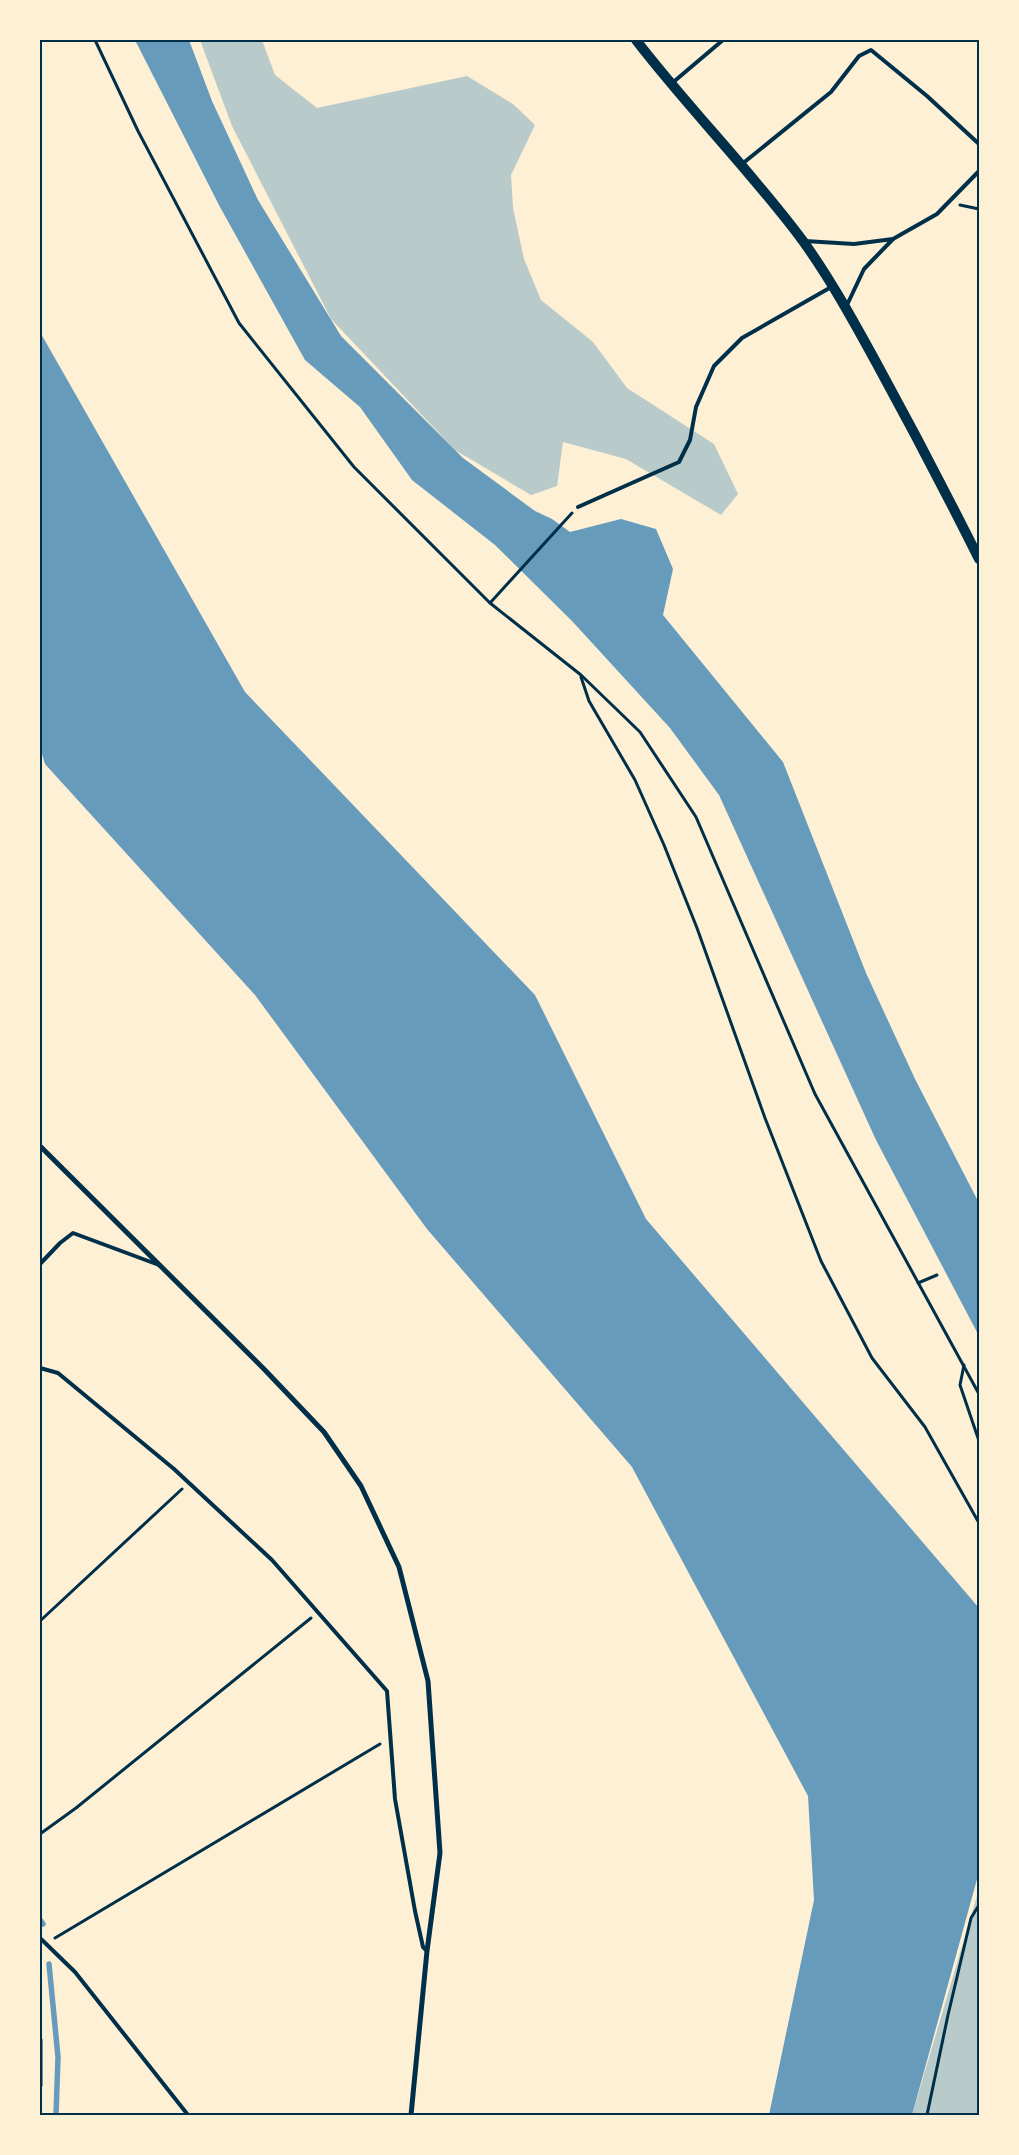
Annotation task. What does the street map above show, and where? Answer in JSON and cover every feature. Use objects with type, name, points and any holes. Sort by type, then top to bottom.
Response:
[{"type":"main road","points":[[636,40],[670,85],[740,165],[802,241],[833,286],[931,462],[979,559]]},
{"type":"street","points":[[40,1146],[263,1368],[324,1432],[361,1486],[399,1567],[428,1681],[440,1853],[427,1951],[411,2115]]},
{"type":"street","points":[[40,2040],[40,2085]]},
{"type":"lane","points":[[670,85],[723,40]]},
{"type":"lane","points":[[740,165],[831,92],[859,56],[871,50],[927,96],[979,144]]},
{"type":"lane","points":[[846,308],[864,269],[893,239],[936,214],[979,171]]},
{"type":"lane","points":[[802,241],[854,244],[893,239]]},
{"type":"lane","points":[[578,507],[680,462],[690,440],[696,407],[714,366],[742,338],[833,286]]},
{"type":"lane","points":[[40,1264],[60,1243],[73,1233],[159,1265]]},
{"type":"lane","points":[[40,1368],[58,1373],[190,1482],[272,1560],[387,1690],[392,1737],[395,1798],[414,1911],[427,1951]]},
{"type":"lane","points":[[40,1938],[75,1972],[188,2115]]},
{"type":"path","points":[[94,40],[138,131],[239,323],[354,467],[490,603],[580,675],[640,732],[696,817],[815,1094],[979,1394]]},
{"type":"path","points":[[490,603],[565,521]]},
{"type":"path","points":[[580,675],[589,701],[635,780],[664,845],[698,928],[765,1118],[821,1261],[872,1358],[925,1426],[979,1523]]},
{"type":"path","points":[[918,1283],[937,1275]]},
{"type":"path","points":[[964,1366],[960,1385],[979,1441]]},
{"type":"path","points":[[40,1621],[190,1482]]},
{"type":"path","points":[[40,1834],[76,1808],[319,1613]]},
{"type":"path","points":[[46,1944],[392,1737]]},
{"type":"path","points":[[927,2115],[948,2015],[972,1918],[979,1905]]},
{"type":"shaded area","points":[[200,40],[262,40],[275,75],[317,108],[467,76],[513,104],[535,125],[511,175],[513,208],[524,259],[541,300],[593,342],[627,388],[714,444],[738,494],[721,515],[626,459],[563,442],[557,486],[531,495],[455,450],[331,319],[232,126]]},
{"type":"shaded area","points":[[979,1889],[979,2115],[912,2115]]},
{"type":"water","points":[[135,40],[189,40],[212,101],[258,200],[341,336],[463,458],[535,511],[552,519],[570,532],[621,519],[656,529],[673,569],[663,615],[783,762],[866,973],[915,1079],[979,1203],[979,1336],[876,1140],[719,795],[670,728],[572,621],[495,545],[412,480],[360,407],[305,360],[220,207]]},
{"type":"water","points":[[40,332],[245,692],[535,995],[646,1219],[979,1608],[979,1872],[912,2115],[769,2115],[814,1900],[808,1796],[632,1467],[427,1229],[255,995],[45,764],[40,747]]},
{"type":"waterway","points":[[40,1920],[43,1924]]},
{"type":"waterway","points":[[49,1964],[58,2057],[56,2115]]}]
